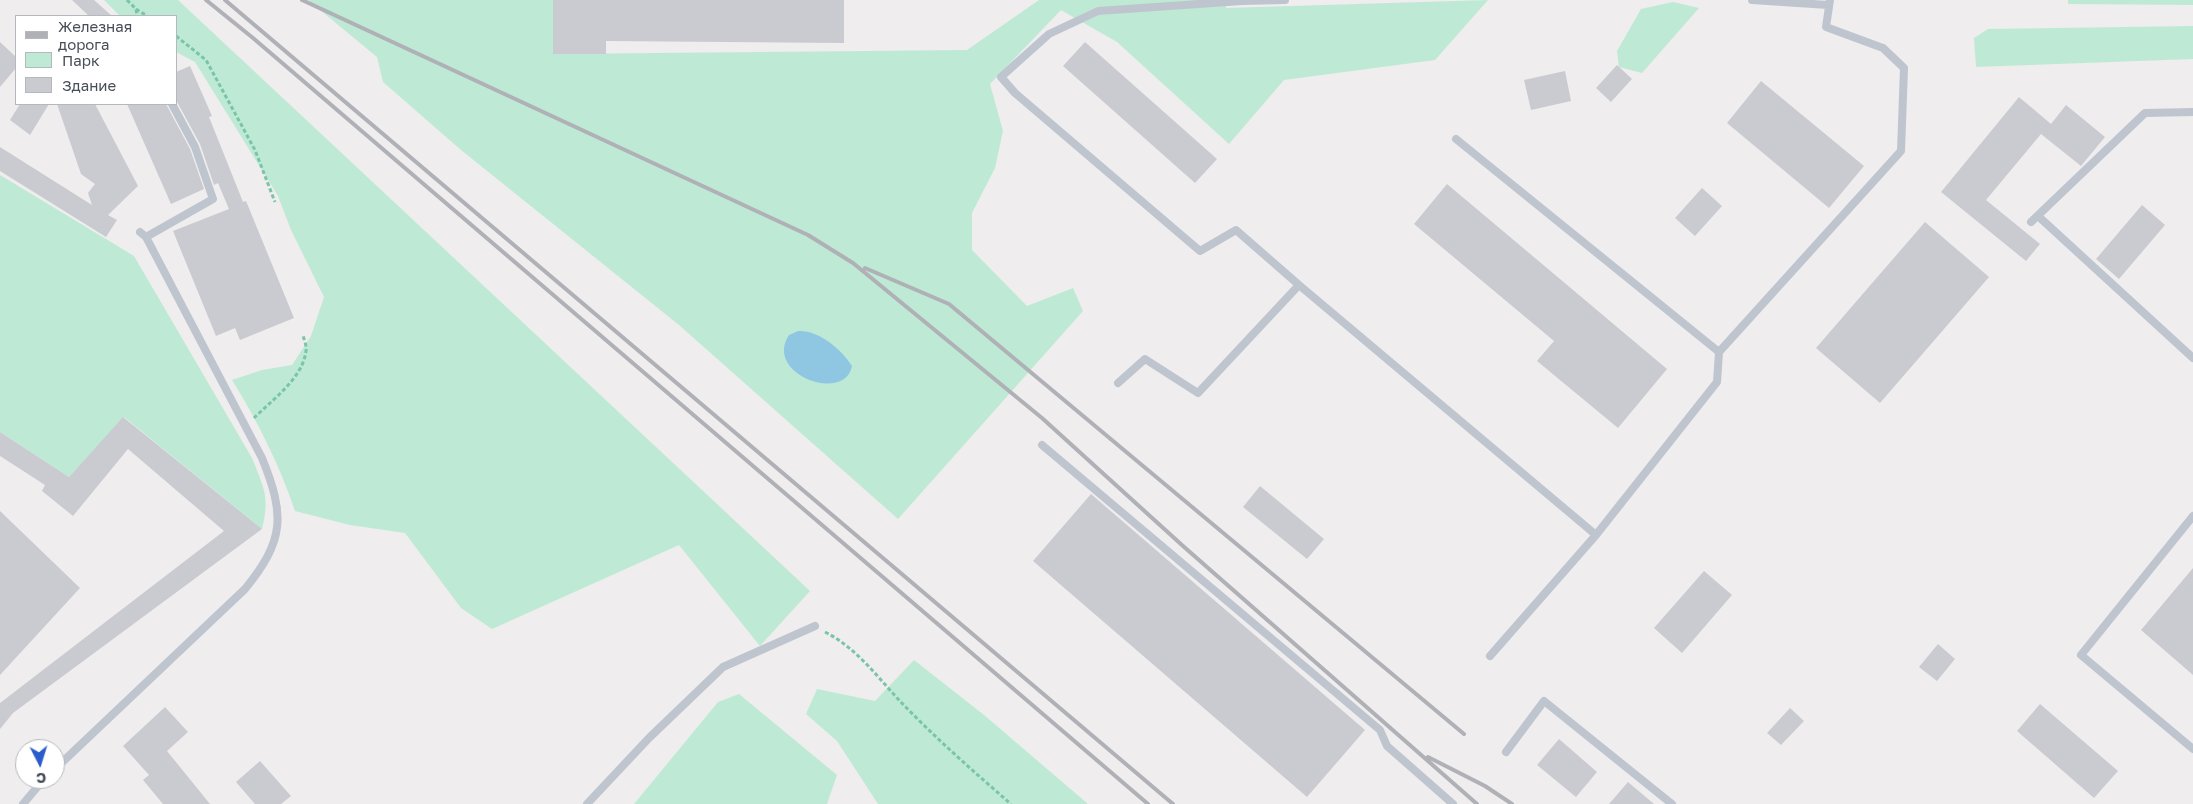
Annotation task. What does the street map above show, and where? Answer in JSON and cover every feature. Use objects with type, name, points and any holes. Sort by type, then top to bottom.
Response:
[{"type":"lane","points":[[1285,0],[1242,1],[1098,11],[1049,34],[1001,77],[1015,93],[1200,251],[1236,230],[1596,534]]},
{"type":"lane","points":[[1490,656],[1596,534],[1717,382],[1719,352],[1901,151],[1904,68],[1883,48],[1826,27],[1829,2],[1752,0]]},
{"type":"lane","points":[[65,759],[245,589],[264,565],[275,539],[279,514],[274,488],[246,425],[143,235],[214,198],[196,147],[173,105]]},
{"type":"lane","points":[[2031,222],[2145,113],[2193,112]]},
{"type":"lane","points":[[1456,139],[1719,352]]},
{"type":"lane","points":[[2038,216],[2193,358]]},
{"type":"lane","points":[[1118,383],[1145,359],[1198,393],[1299,285]]},
{"type":"lane","points":[[1042,445],[1380,730],[1386,746],[1453,804]]},
{"type":"lane","points":[[2193,516],[2081,655],[2193,749]]},
{"type":"lane","points":[[587,804],[649,738],[723,667],[815,626]]},
{"type":"lane","points":[[1506,752],[1544,701],[1672,804]]},
{"type":"lane","points":[[23,804],[36,789]]},
{"type":"path","points":[[128,0],[136,9],[145,15]]},
{"type":"path","points":[[136,9],[137,15]]},
{"type":"path","points":[[178,38],[206,60],[256,150],[275,202]]},
{"type":"path","points":[[246,425],[288,384],[301,367],[306,350],[303,335]]},
{"type":"path","points":[[815,626],[835,636],[860,657],[900,700],[1011,804]]},
{"type":"green space","points":[[104,0],[178,0],[810,591],[760,646],[679,545],[492,629],[461,608],[405,533],[350,525],[295,511],[267,444],[232,380],[262,370],[292,365],[311,336],[324,297],[291,230],[278,196],[195,62],[178,53],[178,15],[119,15]]},
{"type":"green space","points":[[308,0],[553,0],[554,54],[967,50],[1039,0],[1227,0],[1226,8],[1488,0],[1435,60],[1284,80],[1229,144],[1117,42],[1061,10],[990,84],[1003,131],[995,168],[972,213],[972,250],[1027,306],[1073,288],[1083,311],[898,519],[679,325],[461,150],[383,82],[377,57]]},
{"type":"green space","points":[[2068,0],[2193,0],[2193,5],[2068,4]]},
{"type":"green space","points":[[1673,2],[1699,8],[1642,73],[1619,67],[1617,51],[1641,9]]},
{"type":"green space","points":[[2193,26],[2193,59],[1976,67],[1974,38],[1988,29]]},
{"type":"green space","points":[[0,175],[134,256],[252,458],[260,477],[266,500],[262,529],[124,417],[69,477],[0,432]]},
{"type":"green space","points":[[914,660],[984,715],[1088,804],[878,804],[837,741],[806,714],[817,689],[875,701]]},
{"type":"green space","points":[[739,694],[837,775],[827,804],[634,804],[718,702]]},
{"type":"water","points":[[798,331],[814,334],[836,347],[852,366],[846,377],[836,383],[822,383],[808,379],[796,372],[787,362],[784,349],[789,335]]},
{"type":"building","points":[[72,0],[94,0],[111,15],[88,15]]},
{"type":"building","points":[[553,0],[844,0],[844,43],[606,41],[606,54],[553,54]]},
{"type":"building","points":[[0,42],[15,56],[15,69],[0,87]]},
{"type":"building","points":[[1085,42],[1217,159],[1195,183],[1063,66]]},
{"type":"building","points":[[1617,65],[1632,79],[1611,102],[1596,88]]},
{"type":"building","points":[[190,66],[212,116],[209,117],[243,202],[246,201],[294,318],[240,340],[235,328],[216,336],[173,231],[229,209],[218,183],[214,185],[200,144],[178,104],[178,71]]},
{"type":"building","points":[[1565,71],[1571,101],[1531,110],[1524,80]]},
{"type":"building","points":[[1761,81],[1864,166],[1829,208],[1727,123]]},
{"type":"building","points":[[2019,97],[2051,124],[2066,105],[2105,137],[2081,166],[2041,134],[1986,200],[2040,244],[2026,261],[1941,192]]},
{"type":"building","points":[[19,105],[48,105],[30,135],[10,120]]},
{"type":"building","points":[[57,105],[96,105],[138,186],[108,215],[117,220],[106,237],[0,171],[0,147],[92,205],[88,193],[95,184],[81,174]]},
{"type":"building","points":[[127,105],[167,105],[190,149],[204,189],[171,204]]},
{"type":"building","points":[[1447,184],[1667,369],[1618,428],[1537,361],[1554,341],[1414,224]]},
{"type":"building","points":[[1702,188],[1722,206],[1695,236],[1675,218]]},
{"type":"building","points":[[2142,205],[2165,225],[2119,279],[2096,259]]},
{"type":"building","points":[[1925,222],[1989,277],[1880,403],[1816,348]]},
{"type":"building","points":[[123,417],[262,529],[13,713],[0,729],[0,703],[224,531],[128,449],[73,516],[42,491],[45,485],[0,456],[0,432],[69,477]]},
{"type":"building","points":[[1260,486],[1324,539],[1307,559],[1243,507]]},
{"type":"building","points":[[1091,494],[1365,730],[1307,797],[1033,561]]},
{"type":"building","points":[[0,511],[80,588],[0,675]]},
{"type":"building","points":[[2193,568],[2193,675],[2141,630]]},
{"type":"building","points":[[1704,571],[1732,595],[1682,653],[1654,628]]},
{"type":"building","points":[[1938,644],[1955,659],[1937,681],[1919,667]]},
{"type":"building","points":[[2040,704],[2118,771],[2094,798],[2017,731]]},
{"type":"building","points":[[165,707],[188,732],[167,751],[210,804],[163,804],[143,780],[149,775],[123,746]]},
{"type":"building","points":[[1790,708],[1804,721],[1781,745],[1767,733]]},
{"type":"building","points":[[1559,739],[1597,772],[1576,797],[1537,765]]},
{"type":"building","points":[[260,761],[291,796],[281,804],[255,804],[236,782]]},
{"type":"building","points":[[1628,782],[1654,804],[1609,804]]},
{"type":"railway","points":[[206,0],[253,38],[1148,804]]},
{"type":"railway","points":[[225,0],[1173,804]]},
{"type":"railway","points":[[302,0],[808,235],[853,263],[1042,418],[1183,546],[1477,804]]},
{"type":"railway","points":[[865,268],[949,304],[1464,734]]},
{"type":"railway","points":[[1428,757],[1485,786],[1512,804]]}]
